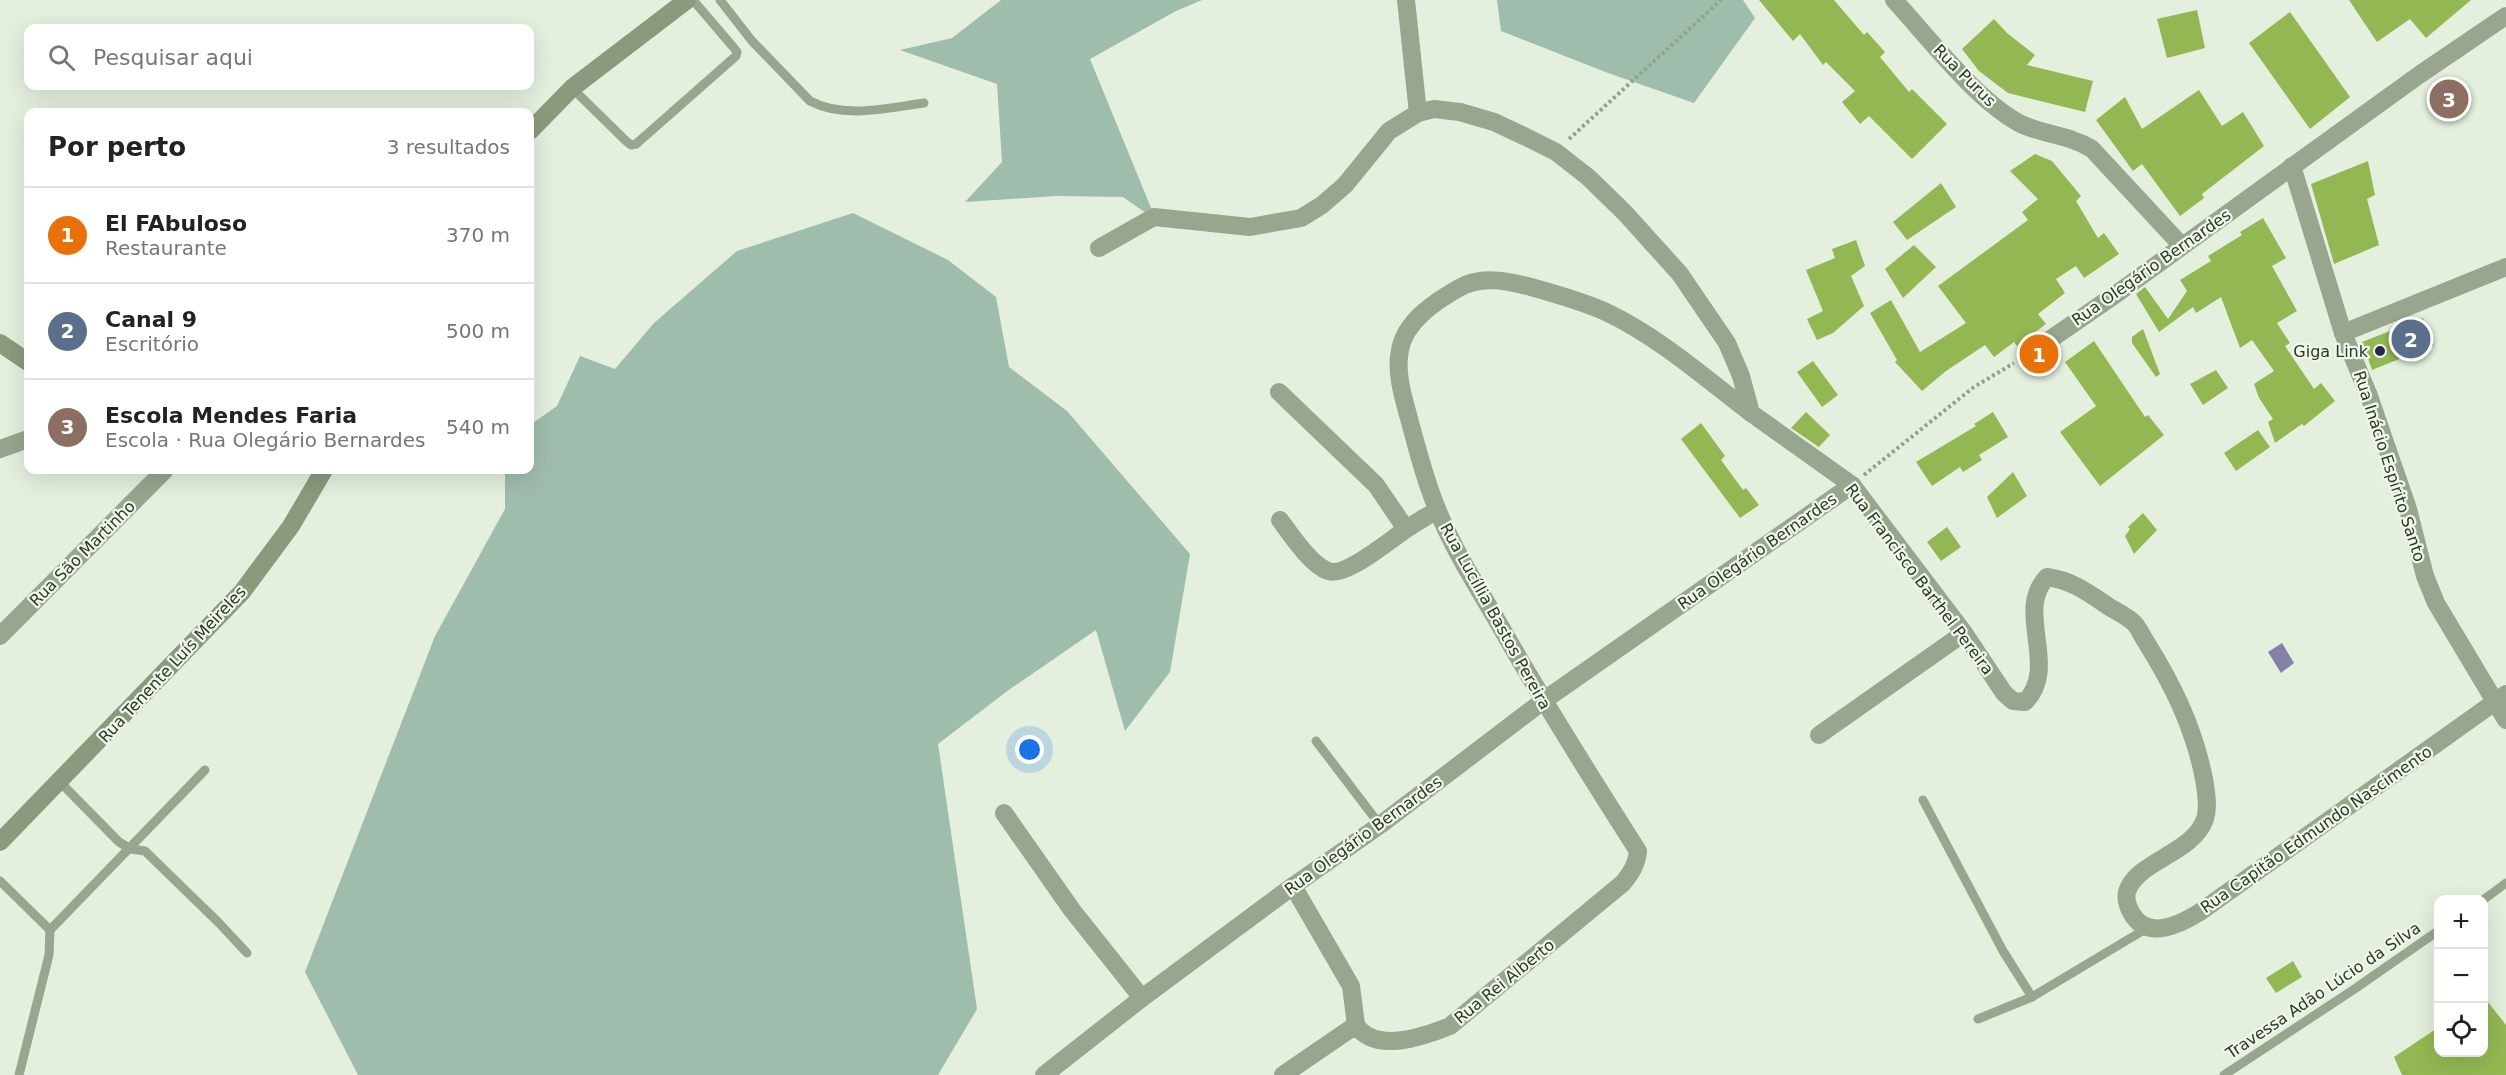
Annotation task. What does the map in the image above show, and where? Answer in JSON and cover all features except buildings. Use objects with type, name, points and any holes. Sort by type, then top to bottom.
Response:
[{"type":"main road","points":[[534,126],[572,88],[687,0]]},
{"type":"main road","points":[[0,343],[24,359]]},
{"type":"main road","name":"Rua Tenente Luís Meireles","points":[[0,842],[242,592],[291,526],[322,474]]},
{"type":"street","points":[[1406,0],[1418,113]]},
{"type":"street","name":"Rua Purus","points":[[1894,0],[1985,99],[2021,124],[2078,140],[2092,149],[2182,246]]},
{"type":"street","name":"Rua Olegário Bernardes","points":[[2030,354],[2419,75],[2506,16]]},
{"type":"street","points":[[1099,248],[1154,217],[1250,227],[1301,218],[1322,205],[1346,185],[1389,131],[1418,113],[1434,109],[1460,112],[1494,122],[1556,152],[1588,177],[1625,213],[1680,274],[1727,343],[1741,376],[1751,413]]},
{"type":"street","name":"Rua Inácio Espírito Santo","points":[[2292,166],[2343,333],[2369,396],[2408,509],[2426,576],[2436,603],[2500,698],[2506,720]]},
{"type":"street","points":[[2343,333],[2506,267]]},
{"type":"street","name":"Rua Lucíllia Bastos Pereira","points":[[1638,851],[1543,701],[1459,554],[1437,510],[1408,412],[1398,370],[1399,351],[1404,335],[1421,315],[1443,297],[1466,284],[1481,280],[1515,283],[1562,295],[1605,311],[1646,334],[1751,413]]},
{"type":"street","points":[[1279,392],[1376,485],[1406,529]]},
{"type":"street","name":"Rua Francisco Barthel Pereira","points":[[1751,413],[1852,485],[1964,633],[2004,693],[2013,701],[2025,702],[2035,692],[2038,681],[2039,645],[2034,608],[2036,593],[2040,584],[2047,577],[2061,579],[2086,591],[2135,623],[2160,663],[2188,718],[2202,769],[2207,808],[2205,821],[2186,844],[2138,876],[2127,891],[2126,901],[2135,918],[2149,927]]},
{"type":"street","points":[[0,449],[24,441]]},
{"type":"street","name":"Rua São Martinho","points":[[0,636],[161,474]]},
{"type":"street","name":"Rua Olegário Bernardes","points":[[1044,1075],[1142,998],[1293,886],[1380,825],[1543,701],[1852,485]]},
{"type":"street","points":[[1280,520],[1314,561],[1329,572],[1336,573],[1357,563],[1437,510]]},
{"type":"street","points":[[1818,735],[1964,633]]},
{"type":"street","name":"Rua Capitão Edmundo Nascimento","points":[[2149,927],[2159,929],[2172,926],[2200,912],[2500,698]]},
{"type":"street","points":[[1004,813],[1072,910],[1142,998]]},
{"type":"street","name":"Rua Rei Alberto","points":[[1356,1025],[1368,1038],[1378,1041],[1435,1032],[1450,1026],[1623,883],[1635,866],[1638,851]]},
{"type":"street","points":[[1282,1075],[1356,1025],[1351,986],[1293,886]]},
{"type":"lane","points":[[572,88],[626,141],[631,145],[636,144],[736,56],[737,52],[734,48],[693,0]]},
{"type":"lane","points":[[720,0],[752,41],[810,100],[821,106],[831,109],[867,111],[924,103]]},
{"type":"lane","points":[[1316,741],[1380,825]]},
{"type":"lane","points":[[19,1075],[49,955],[50,930],[131,849],[205,770]]},
{"type":"lane","points":[[60,782],[119,842],[131,849],[145,851],[247,953]]},
{"type":"lane","points":[[1923,800],[2002,951],[2032,997]]},
{"type":"lane","points":[[0,881],[50,930]]},
{"type":"lane","points":[[2488,896],[2506,883]]},
{"type":"lane","points":[[1978,1019],[2032,997],[2149,927]]},
{"type":"lane","name":"Travessa Adão Lúcio da Silva","points":[[2224,1075],[2434,933]]},
{"type":"path","points":[[1556,152],[1721,0]]},
{"type":"path","name":"Rua Olegário Bernardes","points":[[1852,485],[1974,387],[2030,354]]},
{"type":"green space","points":[[1001,0],[1202,0],[1176,11],[1090,59],[1156,220],[1123,197],[1056,196],[965,202],[1002,162],[997,84],[900,50],[952,38]]},
{"type":"green space","points":[[1497,0],[1743,0],[1755,18],[1694,103],[1608,73],[1501,31]]},
{"type":"green space","points":[[853,213],[948,260],[996,297],[1009,367],[1067,411],[1190,554],[1170,672],[1125,731],[1096,630],[1010,689],[938,744],[977,1009],[938,1075],[358,1075],[305,972],[435,636],[505,509],[505,474],[534,474],[534,422],[557,406],[580,356],[615,369],[654,323],[737,251]]},
{"type":"shaded area","points":[[2282,643],[2294,663],[2281,673],[2268,652]]},
{"type":"place","name":"Escola Mendes Faria","points":[[2449,99]]},
{"type":"place","name":"Canal 9","points":[[2411,339]]},
{"type":"place","name":"Giga Link","points":[[2380,351]]},
{"type":"place","name":"El FAbuloso","points":[[2039,354]]}]
